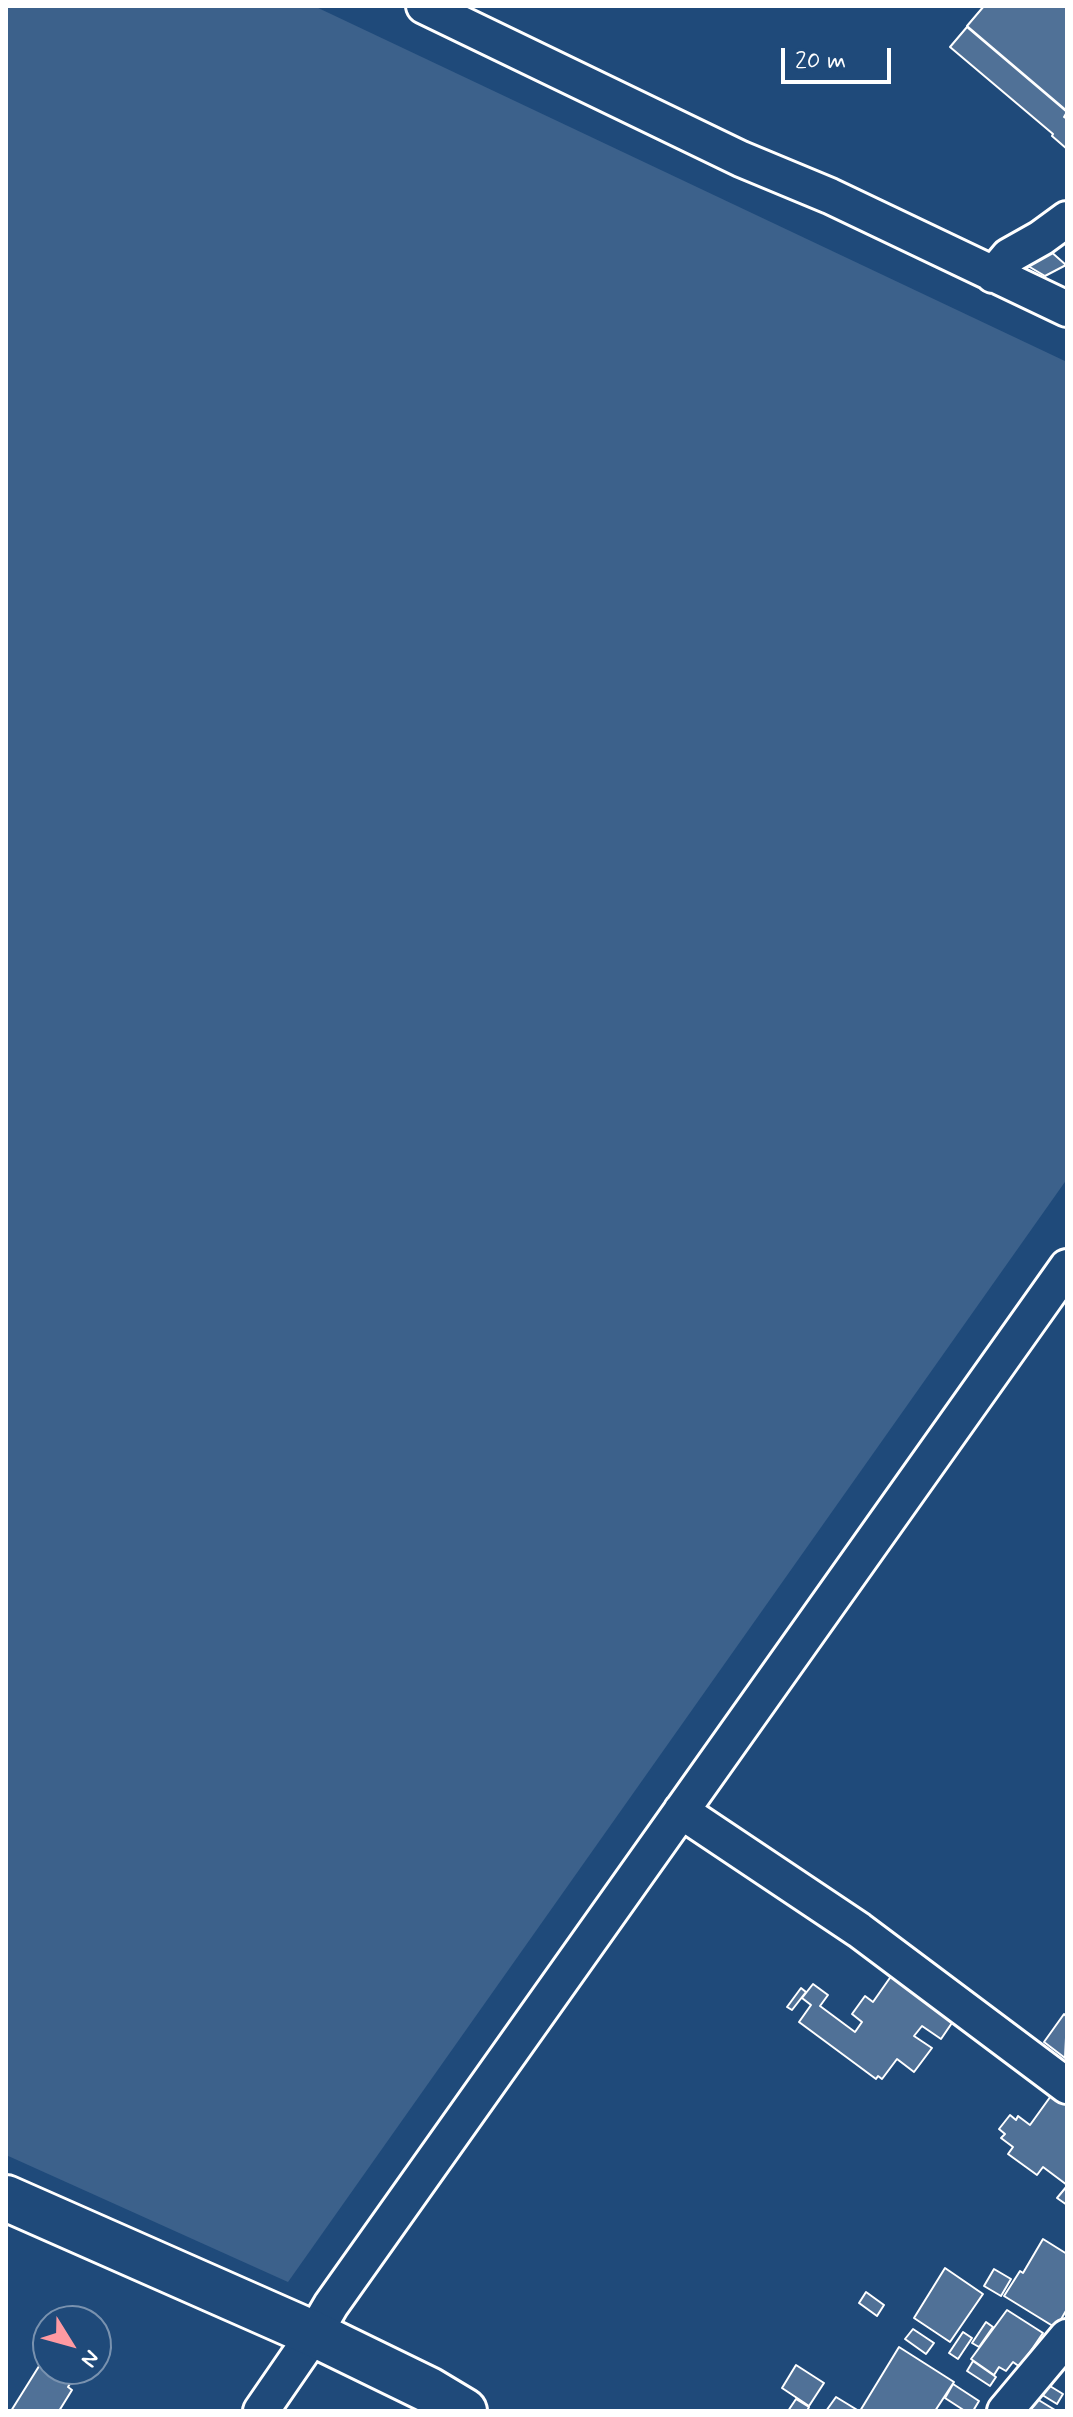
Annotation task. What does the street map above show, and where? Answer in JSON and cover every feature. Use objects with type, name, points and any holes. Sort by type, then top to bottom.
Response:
[{"type":"street","points":[[424,6],[473,16],[741,159],[830,196],[1067,309]]},
{"type":"street","points":[[993,275],[1009,256],[1067,219]]},
{"type":"street","points":[[261,2411],[331,2305],[1067,1267]]},
{"type":"street","points":[[681,1811],[859,1930],[1067,2086]]},
{"type":"street","points":[[6,2198],[314,2334],[429,2390],[464,2411]]},
{"type":"street","points":[[1005,2411],[1067,2337]]},
{"type":"shaded area","points":[[6,6],[314,6],[1067,362],[1067,1179],[288,2282],[6,2155]]},
{"type":"building","points":[[984,6],[1067,6],[1067,111],[967,26]]},
{"type":"building","points":[[967,27],[1067,112],[1064,117],[1067,119],[1067,149],[950,47]]},
{"type":"building","points":[[1049,250],[1066,265],[1045,276],[1028,266]]},
{"type":"building","points":[[894,1972],[956,2017],[941,2039],[922,2026],[914,2036],[932,2048],[914,2072],[897,2059],[882,2079],[878,2076],[876,2079],[799,2022],[811,2005],[802,1998],[813,1984],[828,1995],[820,2006],[855,2032],[862,2022],[852,2014],[865,1996],[873,2002]]},
{"type":"building","points":[[801,1988],[806,1992],[792,2010],[787,2007]]},
{"type":"building","points":[[1064,2014],[1067,2017],[1065,2058],[1044,2042]]},
{"type":"building","points":[[1053,2093],[1067,2104],[1067,2185],[1043,2167],[1037,2175],[1008,2154],[1013,2147],[1001,2138],[1005,2134],[999,2129],[1010,2115],[1016,2120],[1018,2116],[1030,2125]]},
{"type":"building","points":[[1067,2186],[1067,2205],[1057,2198]]},
{"type":"building","points":[[1043,2239],[1067,2254],[1067,2309],[1056,2328],[1004,2296],[1020,2271],[1023,2273]]},
{"type":"building","points":[[945,2268],[983,2294],[950,2342],[914,2318]]},
{"type":"building","points":[[994,2269],[1011,2279],[1001,2296],[984,2286]]},
{"type":"building","points":[[866,2292],[884,2305],[877,2316],[859,2303]]},
{"type":"building","points":[[1007,2310],[1043,2333],[1020,2367],[1013,2362],[1006,2371],[999,2367],[994,2375],[971,2359]]},
{"type":"building","points":[[986,2322],[993,2327],[979,2347],[972,2343]]},
{"type":"building","points":[[913,2329],[934,2343],[926,2354],[905,2339]]},
{"type":"building","points":[[963,2332],[972,2338],[958,2359],[949,2353]]},
{"type":"building","points":[[899,2347],[954,2382],[935,2411],[860,2411]]},
{"type":"building","points":[[973,2361],[996,2377],[990,2386],[967,2371]]},
{"type":"building","points":[[796,2365],[824,2383],[809,2406],[782,2388]]},
{"type":"building","points":[[32,2377],[32,2385],[69,2385],[72,2390],[59,2411],[11,2411]]},
{"type":"building","points":[[1045,2383],[1063,2394],[1057,2404],[1039,2393]]},
{"type":"building","points":[[953,2384],[979,2401],[973,2411],[965,2411],[945,2398]]},
{"type":"building","points":[[1032,2396],[1055,2410],[1031,2411],[1026,2408]]},
{"type":"building","points":[[836,2397],[859,2411],[826,2411]]},
{"type":"building","points":[[796,2399],[809,2407],[807,2411],[788,2411]]}]
